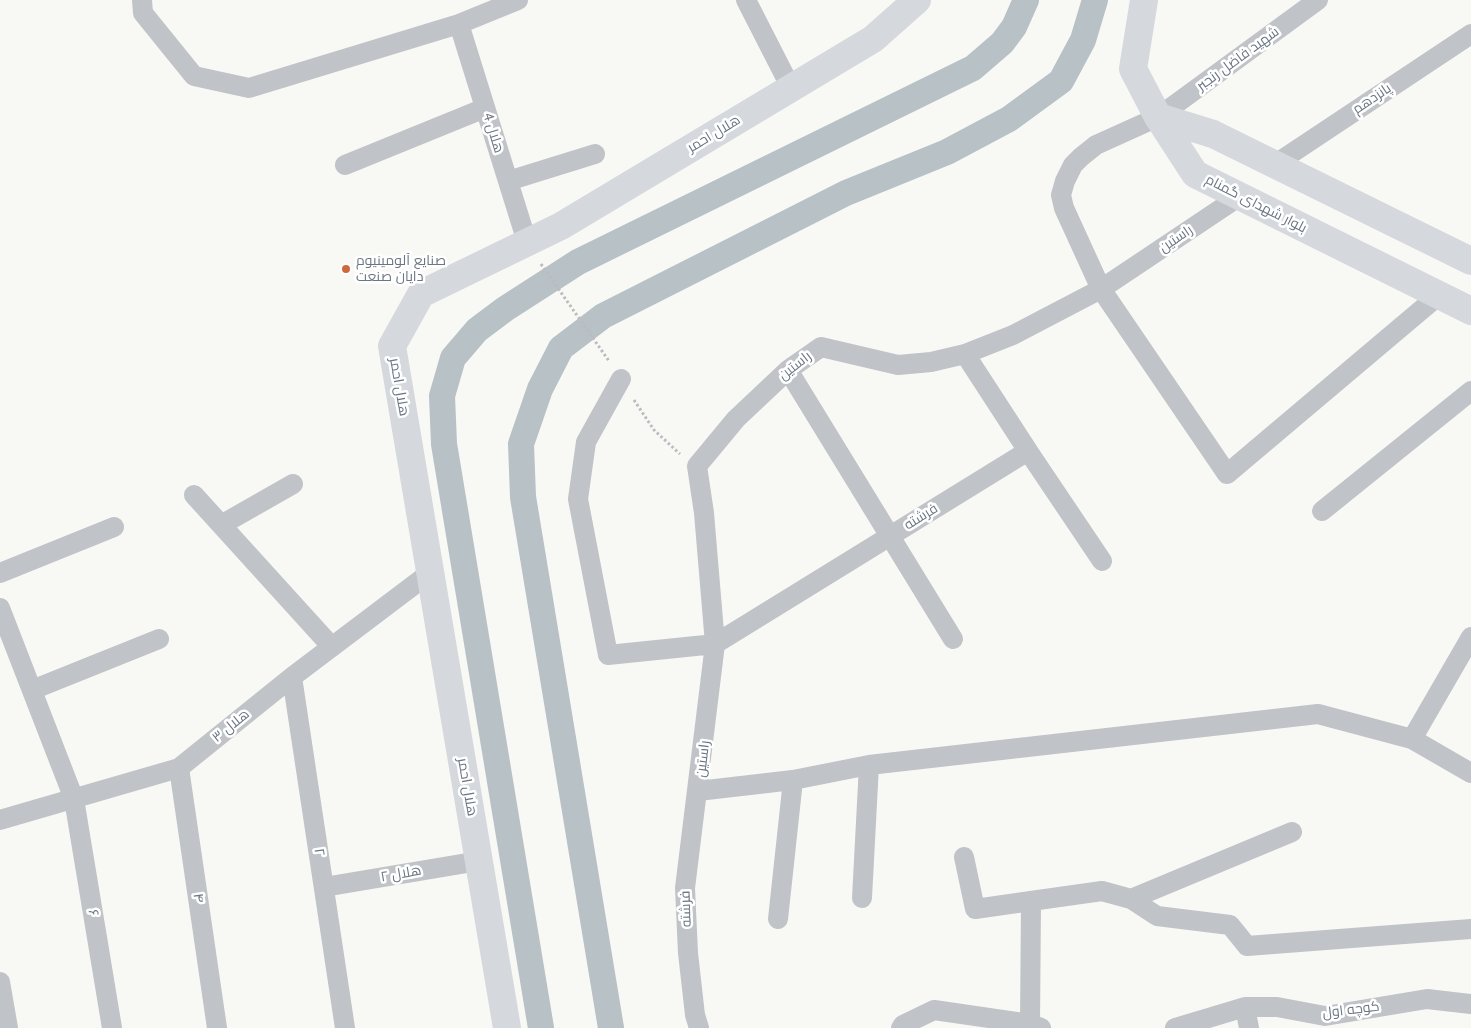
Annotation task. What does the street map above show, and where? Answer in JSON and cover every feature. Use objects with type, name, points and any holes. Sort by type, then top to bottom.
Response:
[{"type":"main road","name":"هلال احمر","points":[[507,1028],[392,346],[421,294],[561,226],[873,39],[917,0]]},
{"type":"main road","name":"بلوار شهدای گمنام","points":[[1144,0],[1134,69],[1158,117],[1195,174],[1471,312]]},
{"type":"main road","points":[[1158,117],[1213,134],[1471,260]]},
{"type":"street","points":[[142,0],[143,13],[194,76],[248,88],[460,24],[506,2]]},
{"type":"street","points":[[746,0],[791,88]]},
{"type":"street","name":"شهید فاضل رنجبر","points":[[1318,0],[1158,117],[1096,144],[1073,165],[1065,181],[1061,196],[1064,208],[1101,289],[1227,474],[1439,296]]},
{"type":"street","name":"هلال 4","points":[[460,24],[527,242]]},
{"type":"street","name":"پانزدهم","points":[[1274,165],[1471,34]]},
{"type":"street","points":[[344,165],[485,108]]},
{"type":"street","points":[[508,181],[594,154]]},
{"type":"street","name":"راستین","points":[[698,791],[715,644],[697,466],[736,419],[788,370],[821,346],[898,365],[931,362],[965,354],[1013,335],[1101,289],[1240,196]]},
{"type":"street","points":[[965,354],[1102,561]]},
{"type":"street","points":[[788,370],[953,639]]},
{"type":"street","points":[[620,379],[586,442],[578,499],[608,656],[715,644]]},
{"type":"street","points":[[1322,511],[1471,391]]},
{"type":"street","name":"فرشته","points":[[715,644],[1028,451]]},
{"type":"street","points":[[221,525],[293,484]]},
{"type":"street","points":[[194,495],[332,647]]},
{"type":"street","points":[[0,574],[114,527]]},
{"type":"street","name":"هلال ۳","points":[[0,820],[179,768],[292,677],[431,572]]},
{"type":"street","name":"۶","points":[[0,608],[74,799],[112,1028]]},
{"type":"street","points":[[1412,739],[1471,636]]},
{"type":"street","points":[[32,690],[159,638]]},
{"type":"street","name":"۲","points":[[292,677],[345,1028]]},
{"type":"street","points":[[698,791],[793,780],[869,765],[1318,714],[1412,739],[1471,772]]},
{"type":"street","points":[[862,898],[869,765]]},
{"type":"street","name":"۴","points":[[179,768],[217,1028]]},
{"type":"street","points":[[778,919],[793,780]]},
{"type":"street","name":"فرشته","points":[[698,791],[685,888],[688,953],[695,1015],[699,1028]]},
{"type":"street","points":[[1131,899],[1292,832]]},
{"type":"street","points":[[964,857],[975,909],[1102,891],[1131,899],[1157,916],[1230,925],[1248,946],[1471,929]]},
{"type":"street","name":"هلال ۲","points":[[324,887],[479,860]]},
{"type":"street","points":[[901,1028],[903,1025],[934,1010],[1035,1026],[1031,901]]},
{"type":"street","points":[[0,982],[8,1028]]},
{"type":"street","name":"کوچه اول","points":[[1175,1028],[1246,1007],[1277,1007],[1325,1016],[1427,999],[1471,1004]]},
{"type":"street","points":[[1246,1007],[1249,1028]]},
{"type":"path","points":[[543,267],[607,358],[654,430],[678,453],[697,466]]},
{"type":"waterway","points":[[541,1028],[444,444],[442,396],[453,358],[477,330],[505,309],[578,262],[973,68],[1002,43],[1014,27],[1026,0]]},
{"type":"waterway","points":[[611,1028],[523,497],[521,444],[540,389],[561,348],[603,316],[846,193],[947,152],[1009,119],[1061,81],[1083,40],[1095,0]]},
{"type":"place","name":"صنايع آلومینیوم دایان صنعت","points":[[346,269]]}]
